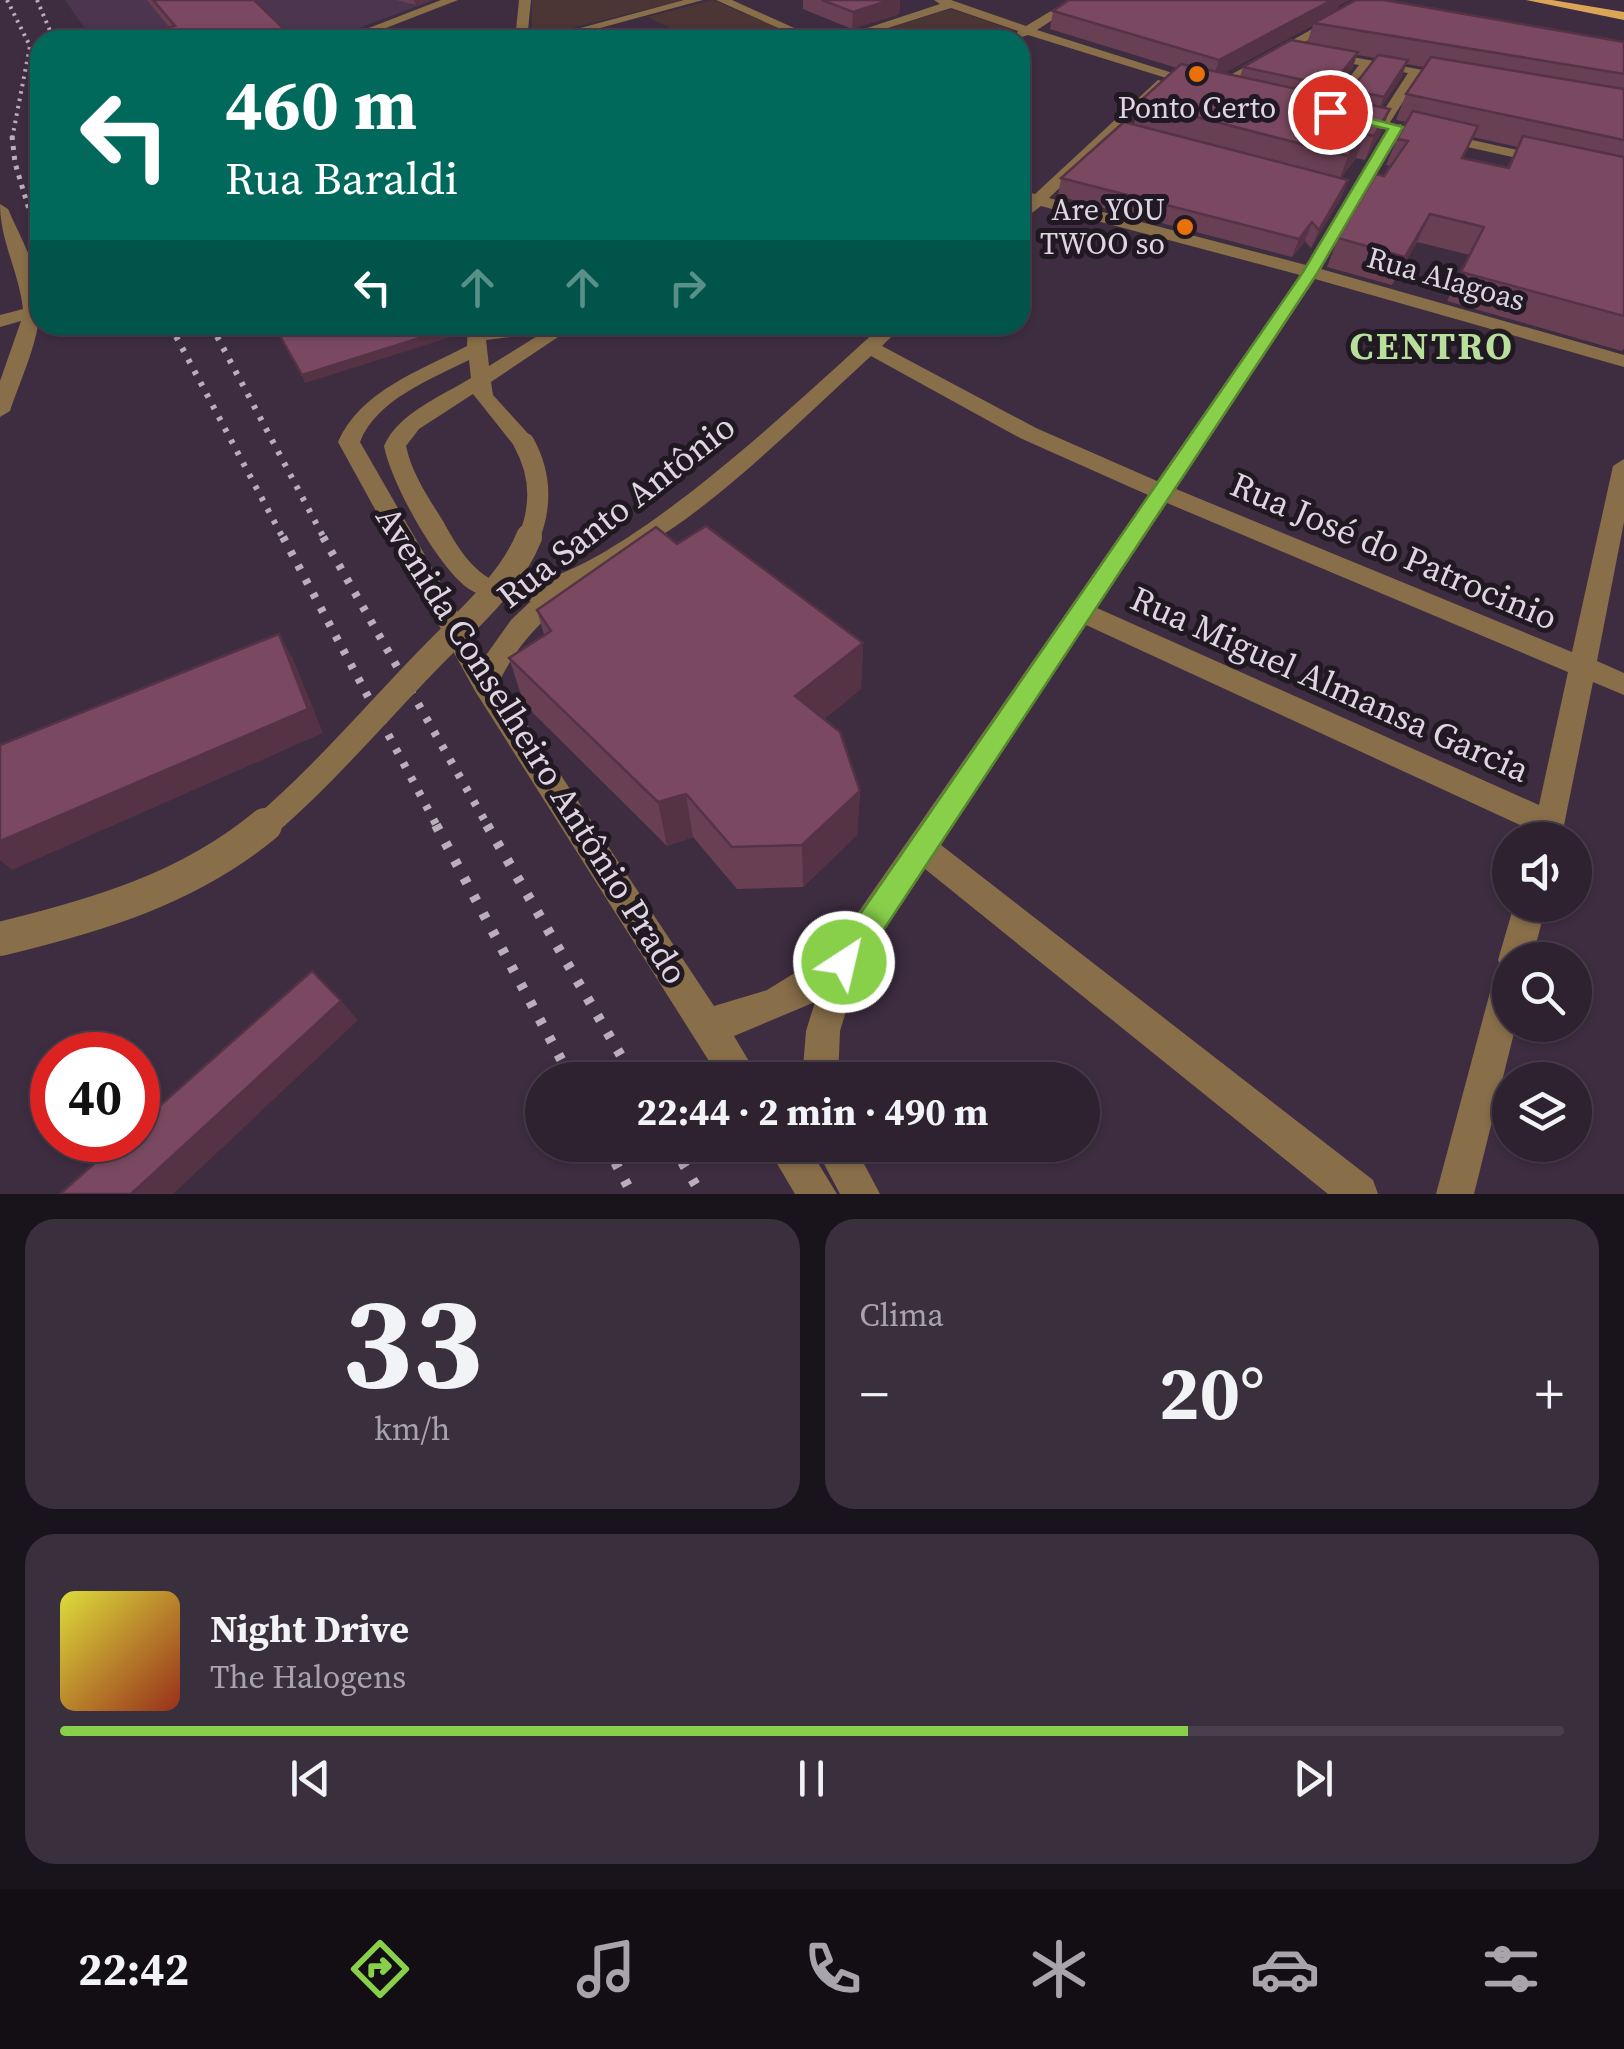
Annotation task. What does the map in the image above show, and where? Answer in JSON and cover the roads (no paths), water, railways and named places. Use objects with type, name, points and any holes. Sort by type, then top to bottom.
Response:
[{"type":"main road","points":[[1532,0],[1624,16]]},
{"type":"main road","points":[[1583,0],[1624,7]]},
{"type":"street","points":[[371,30],[452,0]]},
{"type":"street","points":[[523,30],[525,0]]},
{"type":"street","points":[[581,30],[697,0]]},
{"type":"street","points":[[722,0],[792,30]]},
{"type":"street","points":[[1029,30],[1078,0]]},
{"type":"street","points":[[866,30],[946,2],[1024,30]]},
{"type":"street","points":[[1216,87],[1352,11],[1371,7]]},
{"type":"street","points":[[1030,32],[1170,76],[1235,91]]},
{"type":"street","points":[[1281,49],[1476,80]]},
{"type":"street","points":[[1330,112],[1368,63]]},
{"type":"street","points":[[821,1062],[823,1031],[844,962],[1310,272],[1357,194],[1417,70]]},
{"type":"street","points":[[1030,208],[1170,76]]},
{"type":"street","points":[[1311,108],[1348,116]]},
{"type":"street","points":[[1365,120],[1567,166]]},
{"type":"street","points":[[1114,128],[1132,133]]},
{"type":"street","points":[[1338,189],[1357,194]]},
{"type":"street","name":"Rua Alagoas","points":[[1030,197],[1624,361]]},
{"type":"street","points":[[0,209],[30,288]]},
{"type":"street","points":[[0,320],[30,313]]},
{"type":"street","points":[[0,410],[30,321]]},
{"type":"street","points":[[0,939],[153,894],[203,869],[249,838],[302,794],[518,560],[532,532],[538,500],[533,459],[483,396],[476,337],[497,335]]},
{"type":"street","points":[[551,335],[399,436],[396,454],[457,566],[474,582],[507,593],[546,590],[572,582]]},
{"type":"street","name":"Rua Santo Antônio","points":[[485,683],[504,644],[572,582],[687,507],[882,335]]},
{"type":"street","name":"Avenida Conselheiro Antônio Prado","points":[[476,337],[374,407],[355,424],[349,442],[485,683],[730,1062]]},
{"type":"street","name":"Rua José do Patrocinio","points":[[868,347],[1028,433],[1159,492],[1624,684]]},
{"type":"street","points":[[508,425],[502,386],[512,360]]},
{"type":"street","points":[[434,412],[468,408],[508,425]]},
{"type":"street","points":[[1551,822],[1624,466]]},
{"type":"street","name":"Rua Miguel Almansa Garcia","points":[[1079,612],[1528,822]]},
{"type":"street","points":[[923,848],[1359,1194]]},
{"type":"street","points":[[706,1026],[796,998],[844,962]]},
{"type":"street","points":[[1454,1194],[1494,1042]]},
{"type":"street","points":[[796,1162],[818,1194]]},
{"type":"street","points":[[842,1162],[860,1194]]},
{"type":"railway","points":[[7,0],[30,46],[12,138]]},
{"type":"railway","points":[[37,0],[50,30]]},
{"type":"railway","points":[[12,138],[15,163],[30,213]]},
{"type":"railway","points":[[175,335],[284,540]]},
{"type":"railway","points":[[216,335],[325,540]]},
{"type":"railway","points":[[283,537],[438,828]]},
{"type":"railway","points":[[323,537],[489,828]]},
{"type":"railway","points":[[436,825],[562,1062]]},
{"type":"railway","points":[[487,825],[625,1062]]},
{"type":"railway","points":[[615,1162],[632,1194]]},
{"type":"railway","points":[[682,1162],[701,1194]]},
{"type":"place","name":"Ponto Certo","points":[[1197,74]]},
{"type":"place","name":"Are YOU TWOO so","points":[[1185,227]]},
{"type":"district","name":"CENTRO","points":[[1432,346]]}]
